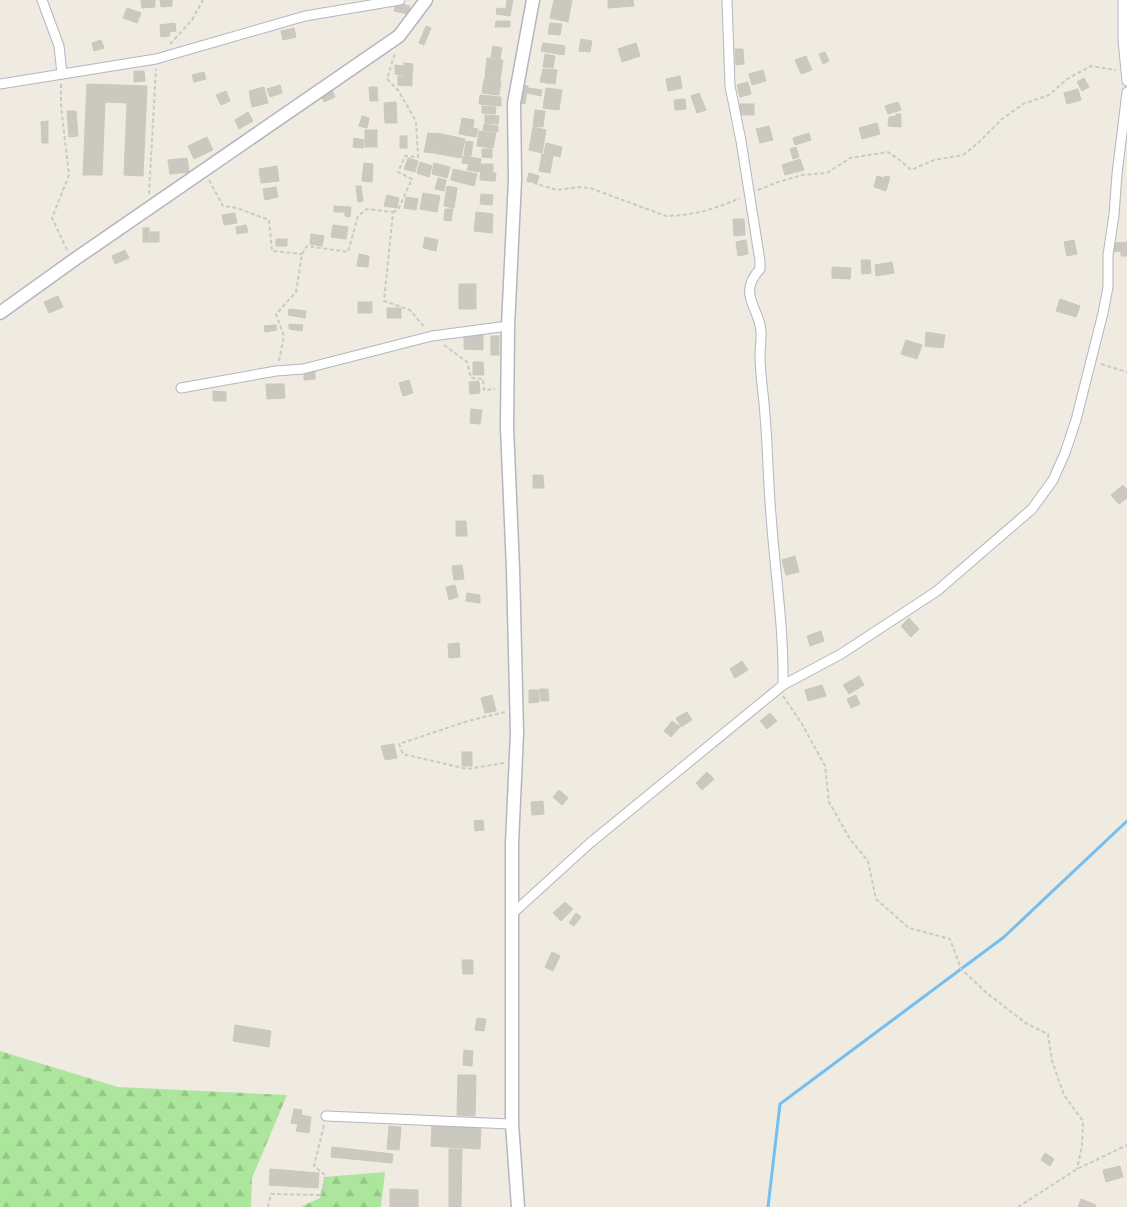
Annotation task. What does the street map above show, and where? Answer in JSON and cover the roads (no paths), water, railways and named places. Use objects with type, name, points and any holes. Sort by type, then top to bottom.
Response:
[{"type":"main road","points":[[0,313],[72,261],[400,36],[426,0]]},
{"type":"main road","points":[[518,1207],[512,1124],[512,844],[516,760],[516,709],[507,427],[508,326],[515,180],[514,103],[533,0]]},
{"type":"street","points":[[42,0],[59,46],[62,74]]},
{"type":"street","points":[[0,84],[156,59],[305,16],[400,0]]},
{"type":"street","points":[[728,0],[730,86],[741,141],[760,269],[754,276],[750,292],[751,303],[762,335],[760,370],[779,593],[783,685]]},
{"type":"street","points":[[1123,0],[1123,40],[1127,81]]},
{"type":"street","points":[[512,914],[590,843],[783,685],[841,654],[937,591],[1032,509],[1053,480],[1065,453],[1092,361],[1108,287],[1108,255],[1127,92]]},
{"type":"street","points":[[181,388],[276,371],[303,369],[432,336],[508,326]]},
{"type":"street","points":[[326,1116],[512,1124]]},
{"type":"waterway","points":[[768,1207],[780,1104],[1004,937],[1127,821]]}]
